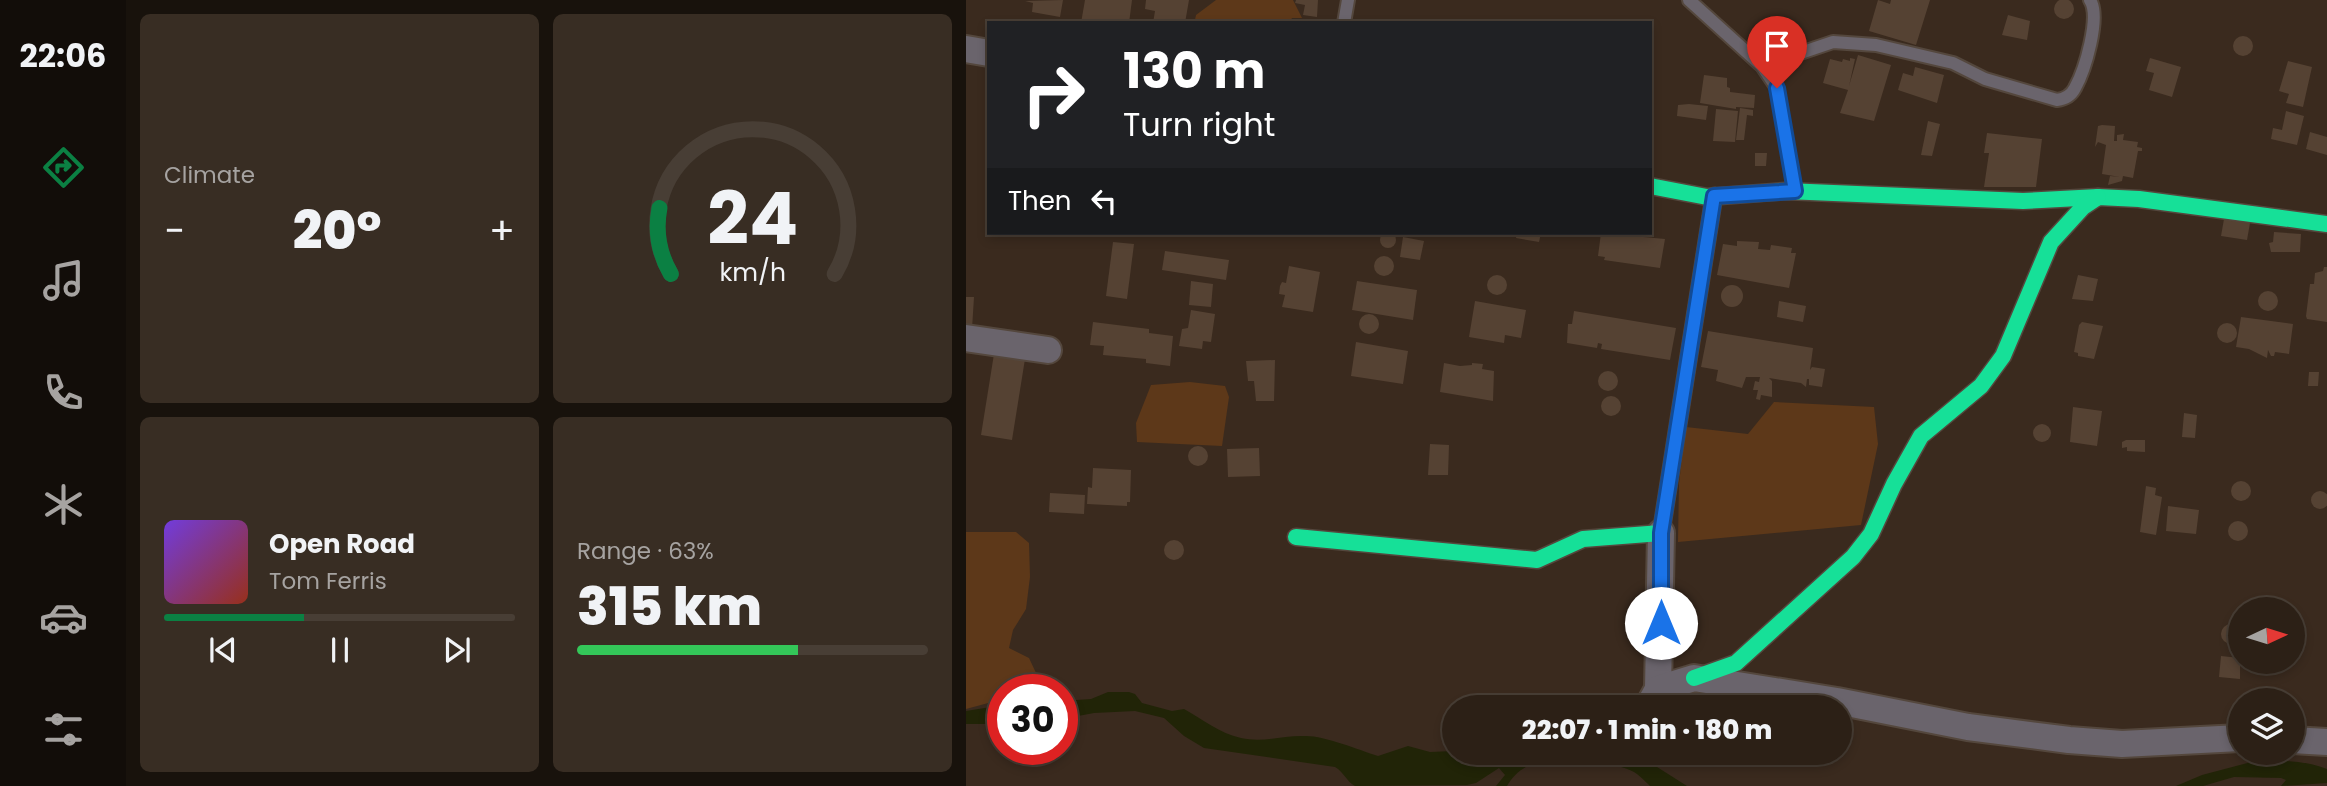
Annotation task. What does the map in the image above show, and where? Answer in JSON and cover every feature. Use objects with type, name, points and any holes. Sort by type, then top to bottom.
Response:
[{"type":"street","points":[[966,49],[987,53]]},
{"type":"street","points":[[1652,186],[1714,196],[1795,191],[2023,201],[2098,197],[2139,199],[2327,224]]},
{"type":"street","points":[[1653,695],[1661,533],[1714,196]]},
{"type":"street","points":[[1659,695],[1693,678],[1736,663],[1853,556],[1871,534],[1894,484],[1921,436],[1981,386],[2003,356],[2051,242],[2083,207],[2098,197]]},
{"type":"street","points":[[966,338],[1048,350]]},
{"type":"street","points":[[1296,537],[1536,560],[1583,539],[1661,533]]},
{"type":"street","points":[[1693,678],[1836,701],[1968,727],[2069,740],[2122,744],[2228,739]]},
{"type":"street","points":[[2305,741],[2327,743]]},
{"type":"lane","points":[[1344,21],[1348,0]]},
{"type":"lane","points":[[1689,0],[1762,65],[1777,88],[1795,191]]},
{"type":"lane","points":[[1762,65],[1833,42],[1876,45],[1953,63],[1985,79],[2057,100],[2066,99],[2075,88],[2094,29],[2095,8],[2090,0]]},
{"type":"shaded area","points":[[1216,0],[1293,0],[1302,18],[1292,18],[1290,21],[1201,21],[1195,20],[1196,15]]},
{"type":"shaded area","points":[[1190,382],[1225,386],[1229,397],[1222,446],[1137,442],[1136,423],[1151,385]]},
{"type":"shaded area","points":[[1774,402],[1874,407],[1878,444],[1861,525],[1678,542],[1679,483],[1686,427],[1748,434]]},
{"type":"shaded area","points":[[966,532],[1016,532],[1029,543],[1030,577],[1026,609],[1013,630],[1009,648],[1029,658],[1037,674],[987,674],[987,703],[966,709]]},
{"type":"shaded area","points":[[1108,692],[1129,692],[1135,694],[1142,703],[1172,711],[1184,709],[1219,730],[1241,738],[1258,740],[1314,737],[1378,756],[1408,746],[1430,752],[1442,752],[1442,765],[1532,765],[1517,773],[1507,786],[1496,786],[1505,775],[1499,768],[1476,783],[1467,785],[1355,786],[1335,767],[1204,748],[1184,736],[1164,718],[1135,711],[1078,716],[1078,700],[1091,699]]},
{"type":"shaded area","points":[[987,708],[987,724],[966,724],[966,711]]},
{"type":"shaded area","points":[[2305,763],[2327,769],[2327,783],[2281,786],[2286,780],[2281,778],[2234,777],[2203,786],[2176,786],[2202,775],[2240,765]]},
{"type":"shaded area","points":[[1612,765],[1654,765],[1687,786],[1650,786],[1636,773]]},
{"type":"building","points":[[2064,-1],[2071,2],[2074,9],[2071,16],[2064,19],[2057,16],[2054,9],[2057,2]]},
{"type":"building","points":[[1063,0],[1060,17],[1032,12],[1033,3],[1025,1]]},
{"type":"building","points":[[1085,0],[1132,0],[1129,21],[1081,21]]},
{"type":"building","points":[[1146,0],[1189,0],[1185,21],[1153,21],[1155,11],[1145,9]]},
{"type":"building","points":[[1296,0],[1318,0],[1317,17],[1303,15],[1305,5],[1295,3]]},
{"type":"building","points":[[1878,0],[1890,4],[1891,0],[1930,0],[1916,45],[1869,31]]},
{"type":"building","points":[[2008,15],[2030,21],[2027,40],[2002,35]]},
{"type":"building","points":[[2243,36],[2250,39],[2253,46],[2250,53],[2243,56],[2236,53],[2233,46],[2236,39]]},
{"type":"building","points":[[1858,55],[1891,65],[1874,121],[1840,113],[1848,90],[1823,83],[1830,59],[1842,62],[1843,59],[1850,61],[1850,58],[1855,59],[1849,86]]},
{"type":"building","points":[[2150,58],[2181,67],[2172,97],[2149,90],[2154,73],[2146,71]]},
{"type":"building","points":[[2288,61],[2312,67],[2303,107],[2286,103],[2289,94],[2279,91]]},
{"type":"building","points":[[1915,67],[1944,75],[1937,103],[1898,90],[1903,73],[1913,76]]},
{"type":"building","points":[[1704,75],[1727,78],[1730,92],[1755,95],[1754,108],[1736,109],[1700,103]]},
{"type":"building","points":[[1678,105],[1708,106],[1706,120],[1677,116]]},
{"type":"building","points":[[1740,108],[1753,110],[1753,116],[1747,115],[1744,140],[1736,140]]},
{"type":"building","points":[[1716,109],[1738,111],[1735,142],[1713,141]]},
{"type":"building","points":[[2286,111],[2304,116],[2297,145],[2271,139],[2273,128],[2282,130]]},
{"type":"building","points":[[1928,121],[1940,124],[1932,156],[1921,155]]},
{"type":"building","points":[[2098,126],[2115,126],[2114,141],[2117,141],[2117,135],[2124,134],[2123,140],[2138,142],[2137,147],[2142,148],[2142,151],[2138,151],[2133,178],[2123,176],[2122,181],[2108,185],[2110,176],[2120,177],[2102,174],[2106,145],[2098,142],[2095,147]]},
{"type":"building","points":[[2310,132],[2327,137],[2327,155],[2306,149]]},
{"type":"building","points":[[1987,133],[2042,139],[2036,187],[1984,187],[1989,153],[1984,153]]},
{"type":"building","points":[[1755,153],[1767,153],[1766,166],[1755,166]]},
{"type":"building","points":[[2224,219],[2250,223],[2247,240],[2221,236]]},
{"type":"building","points":[[2274,232],[2301,234],[2300,252],[2271,252],[2269,243],[2273,242]]},
{"type":"building","points":[[1381,235],[1396,237],[1396,243],[1391,248],[1385,248],[1380,243]]},
{"type":"building","points":[[1517,235],[1541,235],[1539,242],[1516,238]]},
{"type":"building","points":[[1601,235],[1665,239],[1660,268],[1604,260],[1605,257],[1598,256]]},
{"type":"building","points":[[1403,237],[1424,241],[1420,260],[1400,257]]},
{"type":"building","points":[[1737,241],[1759,242],[1758,249],[1770,250],[1771,245],[1792,248],[1791,253],[1796,253],[1789,288],[1717,275],[1723,244],[1737,246]]},
{"type":"building","points":[[1113,242],[1134,244],[1127,299],[1106,296]]},
{"type":"building","points":[[1165,251],[1229,260],[1226,280],[1162,270]]},
{"type":"building","points":[[1384,256],[1391,259],[1394,266],[1391,273],[1384,276],[1377,273],[1374,266],[1377,259]]},
{"type":"building","points":[[1289,266],[1320,272],[1313,312],[1282,307],[1285,295],[1279,294],[1280,286],[1282,282],[1286,283]]},
{"type":"building","points":[[2324,267],[2327,267],[2327,322],[2307,319],[2306,316],[2310,284],[2314,284],[2315,273],[2323,271]]},
{"type":"building","points":[[1497,275],[1504,278],[1507,285],[1504,292],[1497,295],[1490,292],[1487,285],[1490,278]]},
{"type":"building","points":[[2078,275],[2098,279],[2093,301],[2072,299]]},
{"type":"building","points":[[1191,281],[1213,284],[1211,307],[1189,305]]},
{"type":"building","points":[[1357,281],[1417,290],[1413,320],[1352,310]]},
{"type":"building","points":[[1732,285],[1740,288],[1743,296],[1740,304],[1732,307],[1724,304],[1721,296],[1724,288]]},
{"type":"building","points":[[2268,291],[2275,294],[2278,301],[2275,308],[2268,311],[2261,308],[2258,301],[2261,294]]},
{"type":"building","points":[[966,297],[974,297],[972,329],[966,328]]},
{"type":"building","points":[[1475,301],[1526,310],[1521,338],[1505,335],[1504,343],[1469,337]]},
{"type":"building","points":[[1779,301],[1806,306],[1803,322],[1777,317]]},
{"type":"building","points":[[1191,310],[1215,314],[1211,342],[1203,341],[1202,349],[1179,346],[1182,329],[1188,328]]},
{"type":"building","points":[[1574,311],[1676,328],[1670,360],[1601,349],[1602,344],[1598,343],[1597,348],[1567,343],[1568,324],[1572,324]]},
{"type":"building","points":[[1369,314],[1376,317],[1379,324],[1376,331],[1369,334],[1362,331],[1359,324],[1362,317]]},
{"type":"building","points":[[2241,317],[2293,324],[2289,354],[2275,352],[2274,356],[2271,356],[2268,350],[2267,358],[2249,349],[2236,347]]},
{"type":"building","points":[[1093,322],[1149,329],[1149,333],[1173,336],[1170,366],[1146,363],[1146,359],[1103,355],[1104,346],[1090,345]]},
{"type":"building","points":[[2082,322],[2103,326],[2094,359],[2078,356],[2078,353],[2074,352],[2079,325]]},
{"type":"building","points":[[2227,323],[2234,326],[2237,333],[2234,340],[2227,343],[2220,340],[2217,333],[2220,326]]},
{"type":"building","points":[[1708,331],[1813,348],[1810,370],[1812,367],[1825,369],[1822,387],[1809,385],[1809,379],[1806,387],[1801,383],[1769,378],[1772,381],[1772,397],[1761,395],[1760,400],[1756,399],[1758,390],[1753,390],[1755,381],[1759,382],[1760,377],[1746,377],[1742,388],[1716,381],[1718,370],[1701,367]]},
{"type":"building","points":[[1356,342],[1408,351],[1403,384],[1351,376]]},
{"type":"building","points":[[994,354],[1025,359],[1012,440],[981,435]]},
{"type":"building","points":[[1275,360],[1274,401],[1256,401],[1254,381],[1248,381],[1246,361]]},
{"type":"building","points":[[1444,363],[1460,366],[1483,364],[1482,369],[1494,371],[1493,401],[1440,392]]},
{"type":"building","points":[[1608,371],[1615,374],[1618,381],[1615,388],[1608,391],[1601,388],[1598,381],[1601,374]]},
{"type":"building","points":[[2309,372],[2319,372],[2318,386],[2308,386]]},
{"type":"building","points":[[1611,396],[1618,399],[1621,406],[1618,413],[1611,416],[1604,413],[1601,406],[1604,399]]},
{"type":"building","points":[[2073,407],[2102,411],[2097,446],[2070,442]]},
{"type":"building","points":[[2184,413],[2197,415],[2195,438],[2182,437]]},
{"type":"building","points":[[2042,424],[2048,427],[2051,433],[2048,439],[2042,442],[2036,439],[2033,433],[2036,427]]},
{"type":"building","points":[[2145,440],[2145,452],[2122,448],[2122,442]]},
{"type":"building","points":[[1430,444],[1449,445],[1448,475],[1428,475]]},
{"type":"building","points":[[1198,446],[1205,449],[1208,456],[1205,463],[1198,466],[1191,463],[1188,456],[1191,449]]},
{"type":"building","points":[[1259,448],[1260,476],[1228,477],[1227,449]]},
{"type":"building","points":[[1093,468],[1131,470],[1130,502],[1127,502],[1127,506],[1087,504],[1088,487],[1092,488]]},
{"type":"building","points":[[2241,481],[2248,484],[2251,491],[2248,498],[2241,501],[2234,498],[2231,491],[2234,484]]},
{"type":"building","points":[[2146,486],[2156,488],[2155,495],[2162,497],[2156,535],[2140,532]]},
{"type":"building","points":[[1050,493],[1085,495],[1084,514],[1049,512]]},
{"type":"building","points":[[2313,493],[2327,493],[2327,507],[2313,507]]},
{"type":"building","points":[[2168,506],[2199,510],[2196,534],[2166,531]]},
{"type":"building","points":[[2238,521],[2245,524],[2248,531],[2245,538],[2238,541],[2231,538],[2228,531],[2231,524]]},
{"type":"building","points":[[1174,540],[1181,543],[1184,550],[1181,557],[1174,560],[1167,557],[1164,550],[1167,543]]},
{"type":"building","points":[[2228,625],[2228,643],[2221,634]]},
{"type":"building","points":[[2221,656],[2228,657],[2228,674],[2240,674],[2240,679],[2219,677]]},
{"type":"traffic: fast","points":[[1652,186],[1707,197],[1786,191],[2023,201],[2098,197],[2139,199],[2327,224]]},
{"type":"traffic: fast","points":[[1296,537],[1537,560],[1583,539],[1661,533],[1714,196]]},
{"type":"traffic: fast","points":[[1694,678],[1736,663],[1853,557],[1871,534],[1894,484],[1921,436],[1981,386],[2003,356],[2051,242],[2083,207],[2098,197]]},
{"type":"route","points":[[1661,623],[1661,533],[1714,196],[1795,191],[1777,88]]}]
